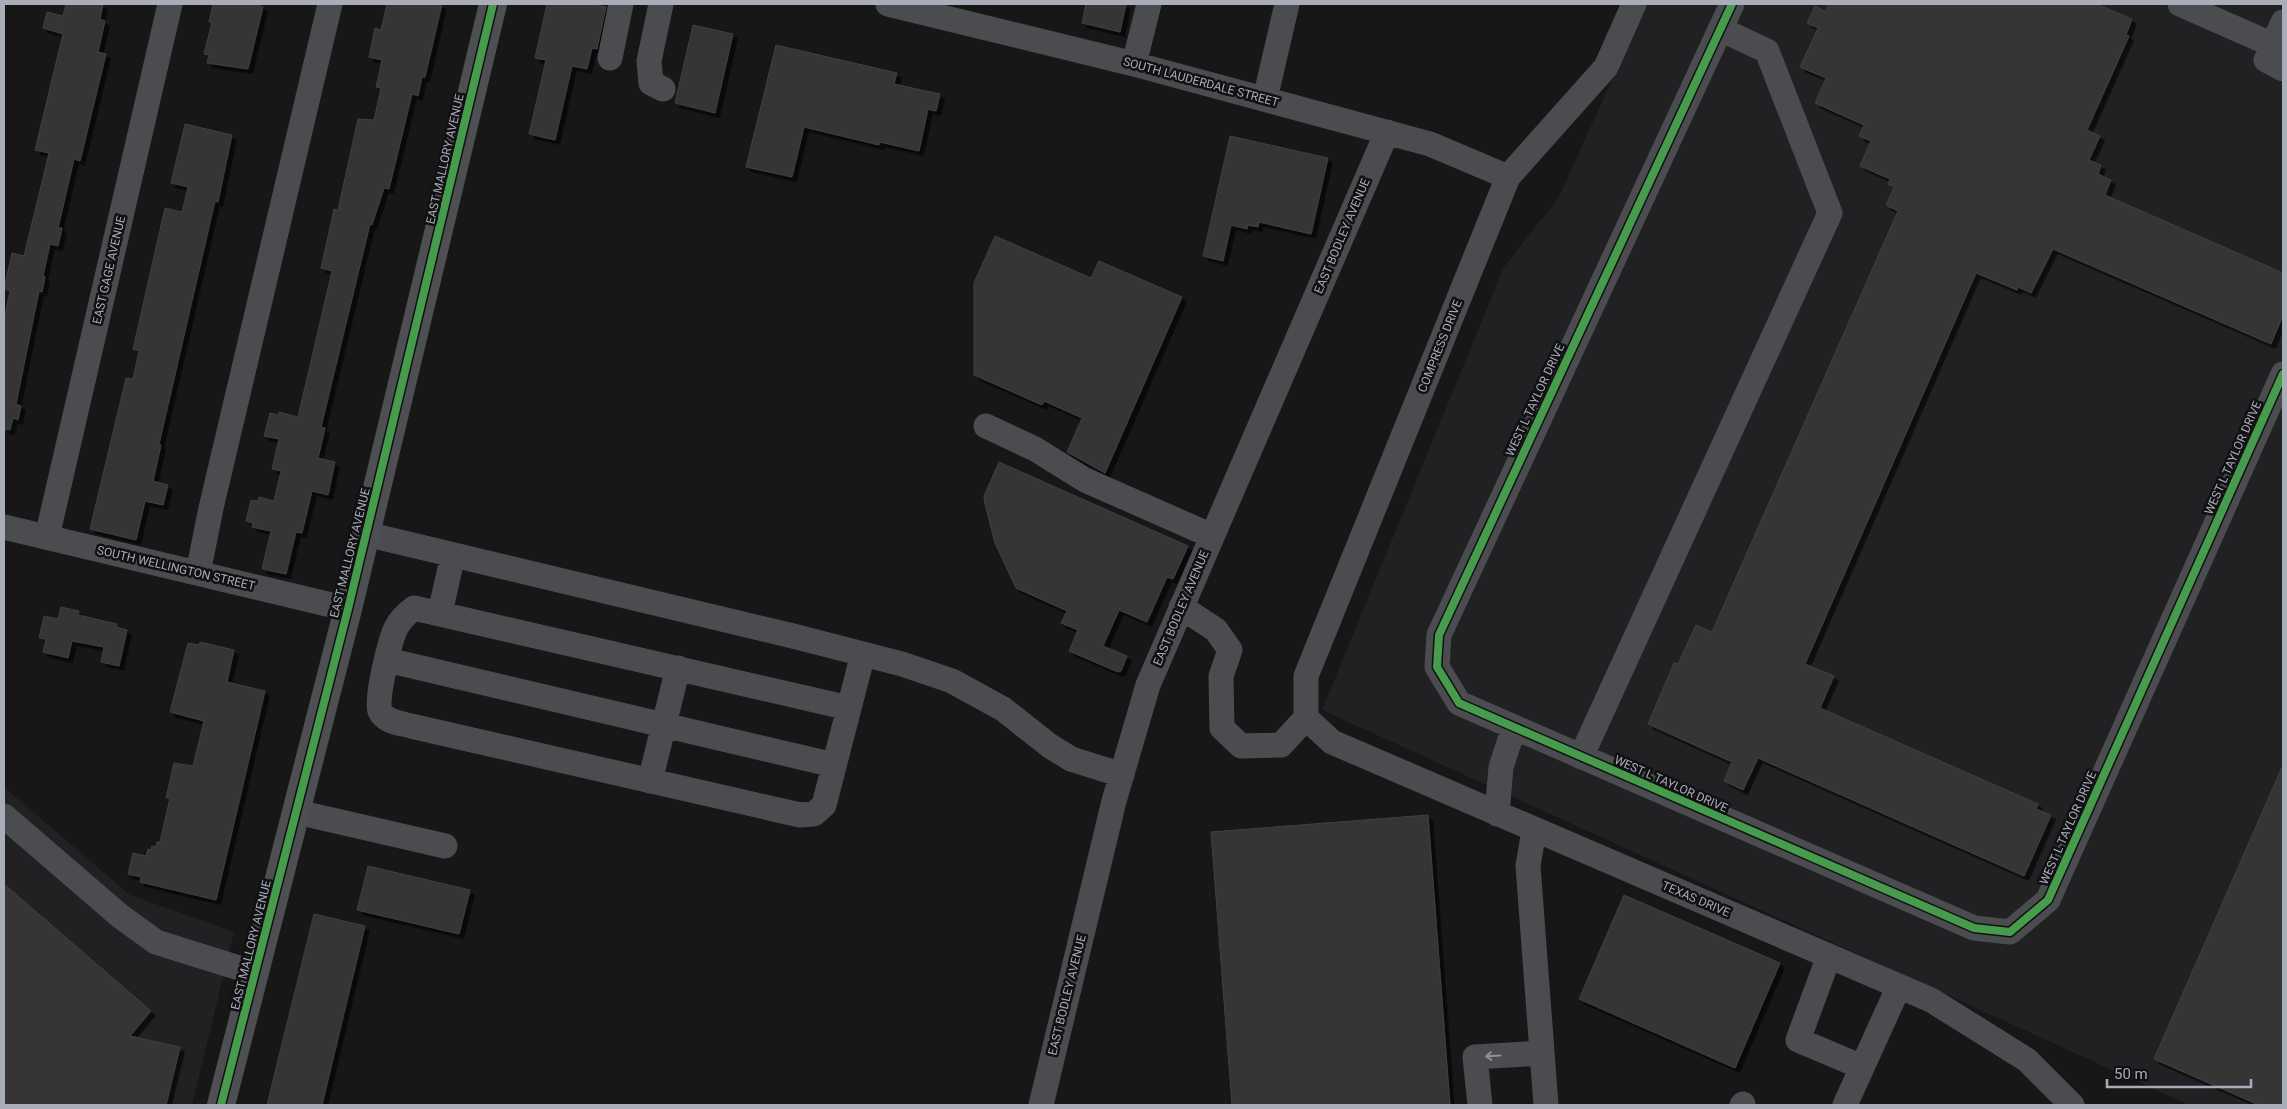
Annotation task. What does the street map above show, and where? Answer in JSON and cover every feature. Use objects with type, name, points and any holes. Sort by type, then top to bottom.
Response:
[{"type":"main road","name":"EAST MALLORY AVENUE","points":[[221,1105],[348,609],[493,4]]},
{"type":"street","name":"EAST GAGE AVENUE","points":[[47,537],[170,4]]},
{"type":"street","points":[[198,573],[211,508],[330,4]]},
{"type":"street","points":[[610,58],[621,4]]},
{"type":"street","points":[[661,4],[649,61],[651,83],[663,89]]},
{"type":"street","name":"SOUTH LAUDERDALE STREET","points":[[888,4],[1134,64],[1387,132],[1430,144],[1508,177]]},
{"type":"street","points":[[1134,64],[1149,4]]},
{"type":"street","points":[[1265,99],[1287,4]]},
{"type":"street","name":"COMPRESS DRIVE","points":[[1306,718],[1306,676],[1508,177],[1606,67],[1634,4]]},
{"type":"street","name":"WEST L TAYLOR DRIVE","points":[[1732,4],[1439,634],[1437,668],[1459,704],[1974,928],[2010,932],[2048,900],[2283,374]]},
{"type":"street","points":[[2180,4],[2273,45]]},
{"type":"street","points":[[2283,22],[2266,60],[2283,69]]},
{"type":"street","points":[[1581,757],[1830,213],[1767,51],[1720,29]]},
{"type":"street","name":"EAST BODLEY AVENUE","points":[[1041,1105],[1122,775],[1148,685],[1387,132]]},
{"type":"street","points":[[986,426],[1035,449],[1085,480],[1212,536]]},
{"type":"street","name":"SOUTH WELLINGTON STREET","points":[[4,527],[348,609]]},
{"type":"street","points":[[366,534],[902,664],[952,681],[1003,709],[1050,746],[1072,759],[1122,775]]},
{"type":"street","points":[[440,612],[452,555]]},
{"type":"street","points":[[1181,607],[1216,630],[1230,650],[1220,676],[1222,728],[1241,746],[1281,745],[1306,718]]},
{"type":"street","points":[[849,708],[440,612],[414,608],[405,615],[395,629],[378,696],[380,711],[388,720],[800,815],[814,814],[824,805],[849,708],[862,654]]},
{"type":"street","points":[[387,660],[834,765]]},
{"type":"street","points":[[650,781],[678,668]]},
{"type":"street","name":"TEXAS DRIVE","points":[[1306,718],[1332,742],[1931,1000],[2027,1060],[2072,1105]]},
{"type":"street","points":[[1497,814],[1501,767],[1514,727]]},
{"type":"street","points":[[297,812],[445,846]]},
{"type":"street","points":[[4,816],[120,916],[156,942],[255,973]]},
{"type":"street","points":[[1534,830],[1528,866],[1546,1105]]},
{"type":"street","points":[[1829,956],[1798,1040],[1862,1067]]},
{"type":"street","points":[[1845,1105],[1899,986]]},
{"type":"street","points":[[1480,1105],[1475,1057],[1542,1053]]},
{"type":"shaded area","points":[[1646,4],[2283,4],[2283,1105],[2189,1105],[1322,710],[1504,267],[1559,197]]},
{"type":"shaded area","points":[[4,787],[130,895],[234,932],[192,1105],[4,1105]]},
{"type":"building","points":[[66,4],[103,4],[100,19],[105,21],[98,52],[106,54],[80,161],[74,159],[58,228],[62,228],[58,246],[50,244],[43,276],[45,277],[42,292],[39,291],[16,404],[21,406],[18,420],[13,418],[10,430],[4,429],[4,320],[10,291],[4,289],[12,253],[24,256],[49,153],[35,150],[63,34],[43,28],[47,12],[63,16]]},
{"type":"building","points":[[213,4],[260,4],[263,7],[248,69],[207,63],[209,55],[204,54],[212,22],[209,22]]},
{"type":"building","points":[[387,4],[442,4],[425,77],[422,77],[418,96],[412,94],[389,189],[384,188],[372,225],[370,224],[321,427],[325,428],[318,458],[335,462],[328,495],[312,491],[302,533],[296,532],[286,574],[262,569],[271,531],[252,527],[253,523],[246,521],[251,500],[258,501],[259,497],[274,501],[281,471],[272,469],[279,439],[264,436],[270,413],[278,415],[279,412],[298,417],[332,271],[321,268],[334,209],[338,210],[358,119],[374,120],[381,88],[376,87],[382,60],[369,57],[375,28],[381,30]]},
{"type":"building","points":[[547,4],[590,4],[606,7],[597,49],[592,48],[587,69],[572,66],[555,140],[529,134],[546,60],[535,58]]},
{"type":"building","points":[[1086,4],[1126,4],[1120,32],[1082,23]]},
{"type":"building","points":[[1829,4],[2096,4],[2132,19],[2126,35],[2129,36],[2087,130],[2100,136],[2089,160],[2101,165],[2098,174],[2111,180],[2105,195],[2283,273],[2283,315],[2271,344],[2053,249],[2031,293],[2018,287],[2017,290],[1976,273],[1805,664],[1834,676],[1820,708],[2038,804],[2036,809],[2051,815],[2024,876],[1758,758],[1743,790],[1724,781],[1732,762],[1648,724],[1674,663],[1678,664],[1696,625],[1712,632],[1898,211],[1886,205],[1894,187],[1888,184],[1890,179],[1860,166],[1871,141],[1859,136],[1864,125],[1815,103],[1826,78],[1800,67],[1818,28],[1807,23],[1815,6],[1825,11]]},
{"type":"building","points":[[693,25],[733,34],[715,113],[675,103]]},
{"type":"building","points":[[776,45],[897,73],[894,84],[940,94],[936,111],[928,109],[919,151],[880,142],[879,145],[804,127],[792,177],[746,167]]},
{"type":"building","points":[[185,124],[232,135],[218,202],[215,201],[159,444],[161,445],[153,481],[168,485],[163,505],[145,501],[136,540],[90,529],[126,378],[133,379],[139,351],[133,349],[165,208],[182,212],[188,187],[171,183]]},
{"type":"building","points":[[1230,136],[1328,158],[1311,234],[1259,222],[1258,227],[1248,225],[1247,229],[1231,225],[1223,261],[1203,256]]},
{"type":"building","points":[[995,236],[1091,278],[1099,261],[1182,297],[1105,473],[1067,452],[1082,418],[1044,401],[1042,405],[974,375],[974,283]]},
{"type":"building","points":[[999,462],[1188,546],[1173,579],[1167,577],[1147,622],[1119,610],[1103,646],[1127,656],[1121,671],[1118,672],[1069,651],[1078,630],[1061,623],[1067,611],[1016,588],[995,543],[985,504],[984,496]]},
{"type":"building","points":[[61,607],[79,611],[78,615],[117,624],[116,627],[127,630],[119,666],[101,662],[104,647],[72,641],[68,658],[43,652],[46,639],[39,638],[44,616],[58,619]]},
{"type":"building","points":[[200,642],[234,650],[227,682],[265,691],[216,900],[140,882],[141,877],[128,874],[133,853],[146,856],[148,849],[151,850],[152,846],[156,847],[157,842],[160,842],[170,798],[166,798],[174,763],[193,766],[204,721],[170,712],[188,643],[199,645]]},
{"type":"building","points":[[2283,765],[2283,1105],[2259,1105],[2154,1059]]},
{"type":"building","points":[[1428,815],[1450,1105],[1232,1105],[1211,832]]},
{"type":"building","points":[[368,866],[470,890],[459,934],[357,910]]},
{"type":"building","points":[[4,884],[151,1011],[130,1036],[180,1047],[166,1105],[4,1105]]},
{"type":"building","points":[[1624,895],[1780,963],[1735,1068],[1579,999]]},
{"type":"building","points":[[314,914],[365,926],[322,1105],[267,1105]]},
{"type":"cycle path","points":[[221,1105],[348,609],[493,4]]},
{"type":"cycle path","points":[[1732,4],[1439,635],[1437,667],[1459,703],[1974,928],[2010,932],[2048,900],[2283,374]]}]
